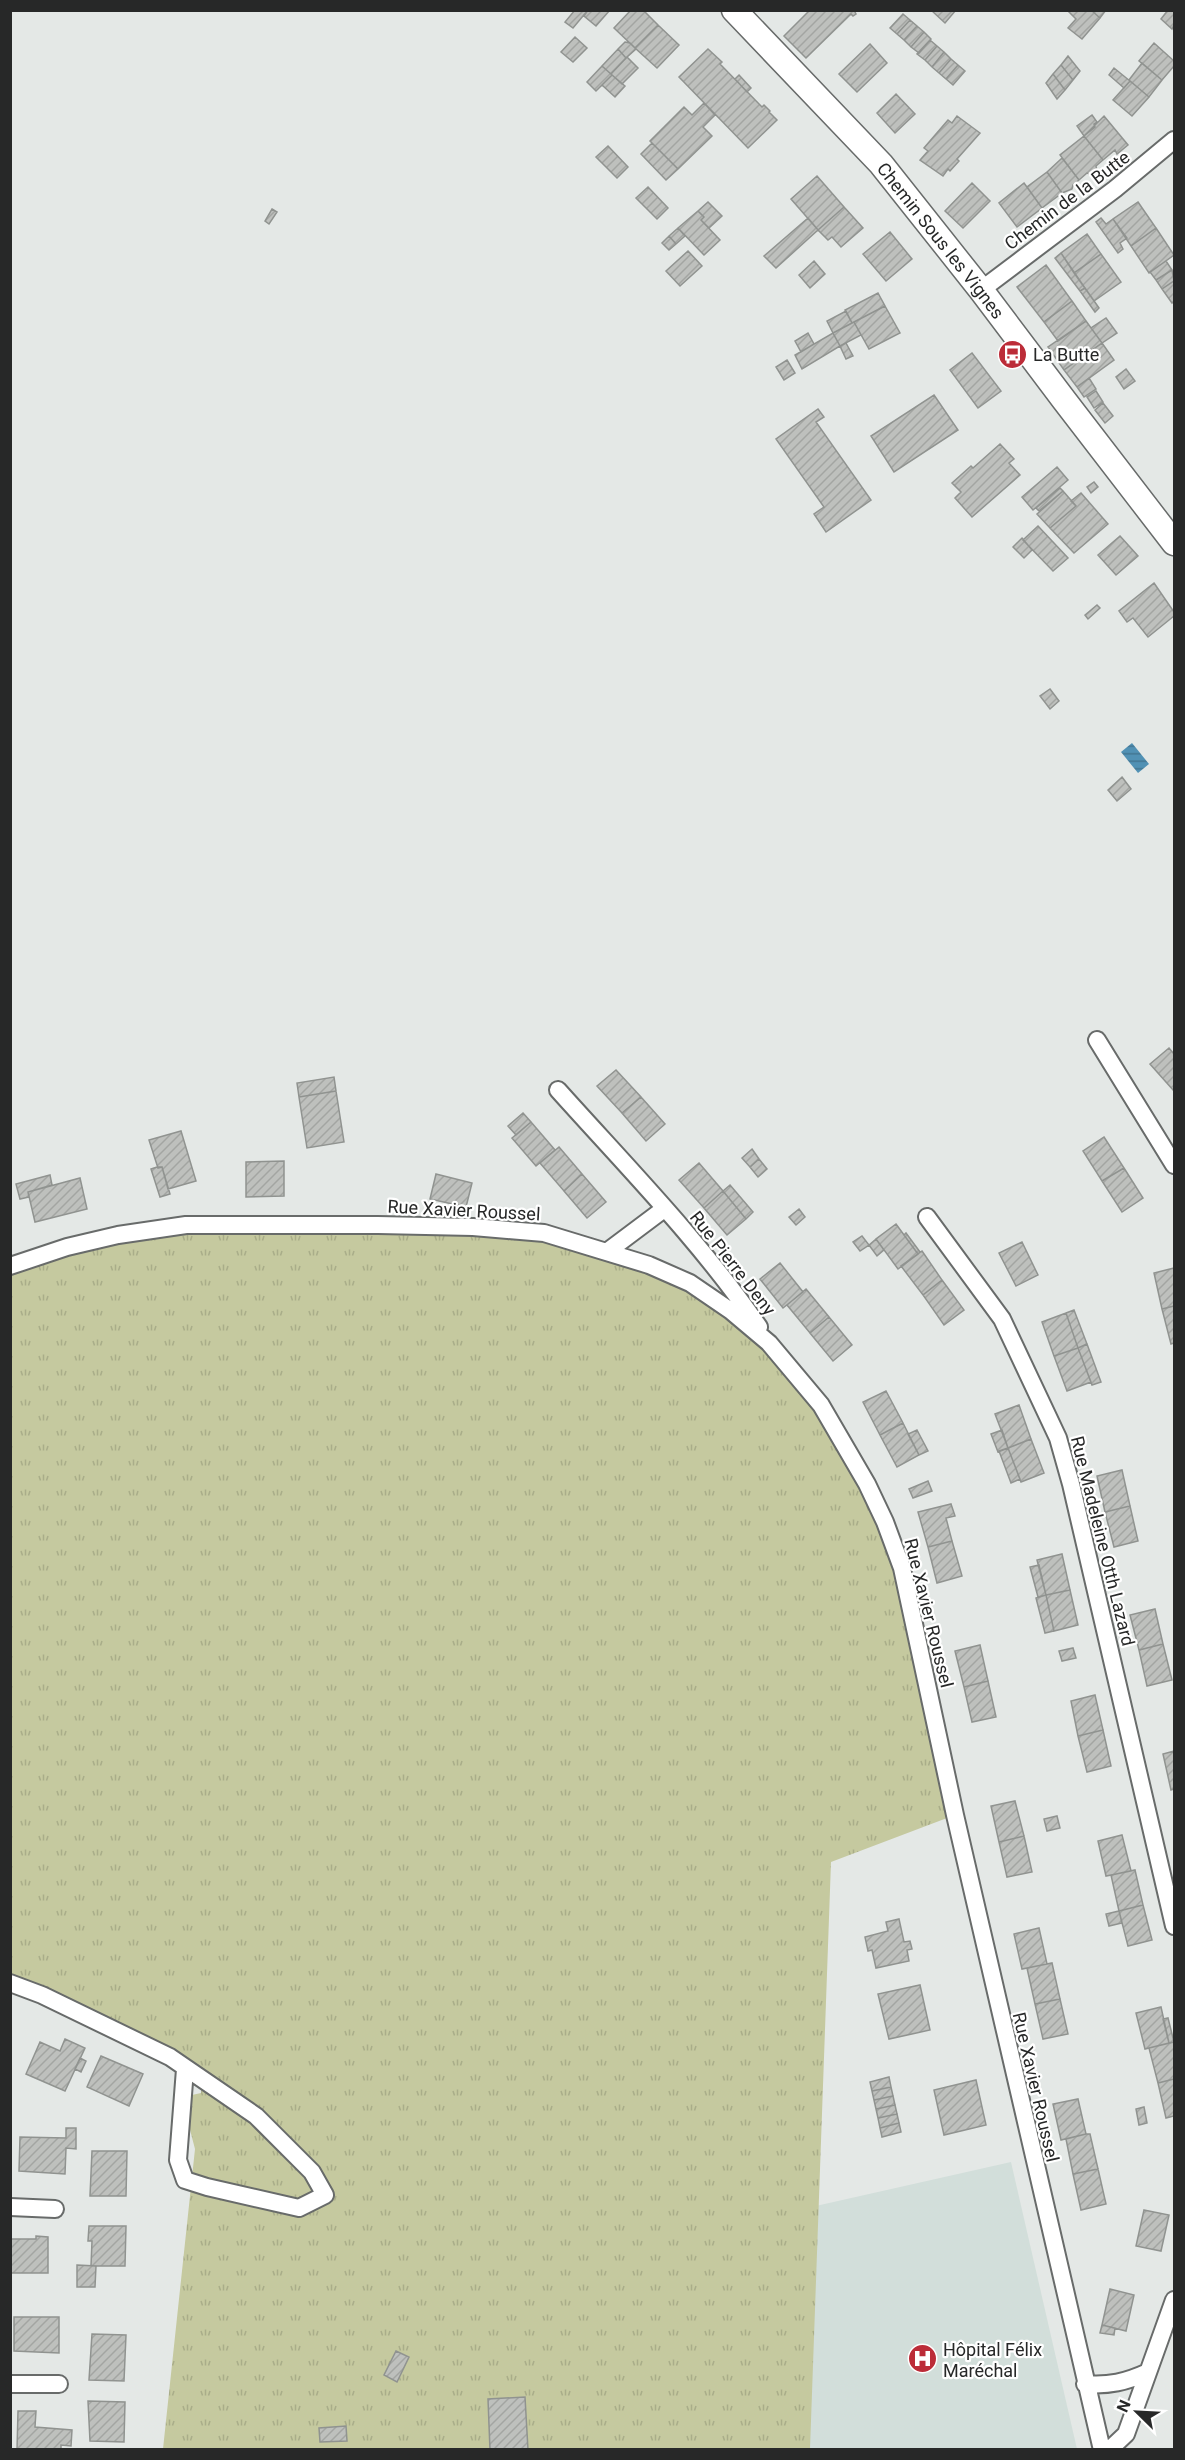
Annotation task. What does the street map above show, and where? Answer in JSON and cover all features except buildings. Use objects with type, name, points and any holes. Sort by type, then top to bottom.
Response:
[{"type":"street","name":"Chemin Sous les Vignes","points":[[734,10],[881,164],[981,290],[1174,543]]},
{"type":"street","name":"Chemin de la Butte","points":[[981,290],[1115,189],[1174,140]]},
{"type":"street","points":[[1097,1040],[1174,1165]]},
{"type":"street","name":"Rue Pierre Deny","points":[[558,1090],[738,1296],[769,1343]]},
{"type":"street","name":"Rue Pierre Deny","points":[[608,1251],[664,1209]]},
{"type":"street","name":"Rue Madeleine Otth Lazard","points":[[927,1217],[1002,1319],[1058,1438],[1168,1864],[1174,1926]]},
{"type":"street","name":"Rue Xavier Roussel","points":[[10,1266],[67,1247],[118,1235],[186,1225],[473,1227],[544,1233],[649,1265],[690,1283],[730,1311],[769,1343],[821,1405],[867,1484],[885,1522],[902,1568],[957,1826],[1102,2450]]},
{"type":"street","points":[[10,1983],[42,1995],[170,2057],[256,2116],[312,2172],[325,2195],[299,2208],[185,2180],[178,2160],[185,2069]]},
{"type":"street","points":[[10,2207],[55,2209]]},
{"type":"street","points":[[1109,2450],[1126,2434],[1174,2300]]},
{"type":"street","points":[[1085,2384],[1106,2386],[1126,2382],[1148,2372]]},
{"type":"street","points":[[10,2384],[59,2384]]},
{"type":"shaded area","name":"Hôpital Félix Maréchal","points":[[1011,2162],[1077,2449],[783,2450],[798,2210]]},
{"type":"green space","points":[[473,1227],[608,1251],[731,1311],[821,1405],[885,1522],[955,1815],[831,1862],[810,2449],[163,2449],[195,2149],[189,2126],[192,2095],[201,2093],[202,2075],[11,1983],[10,1266],[118,1235]]},
{"type":"water","points":[[1132,743],[1149,764],[1138,773],[1121,752]]},
{"type":"place","name":"La Butte","points":[[1012,354]]},
{"type":"place","name":"Hôpital Félix Maréchal","points":[[922,2359]]}]
